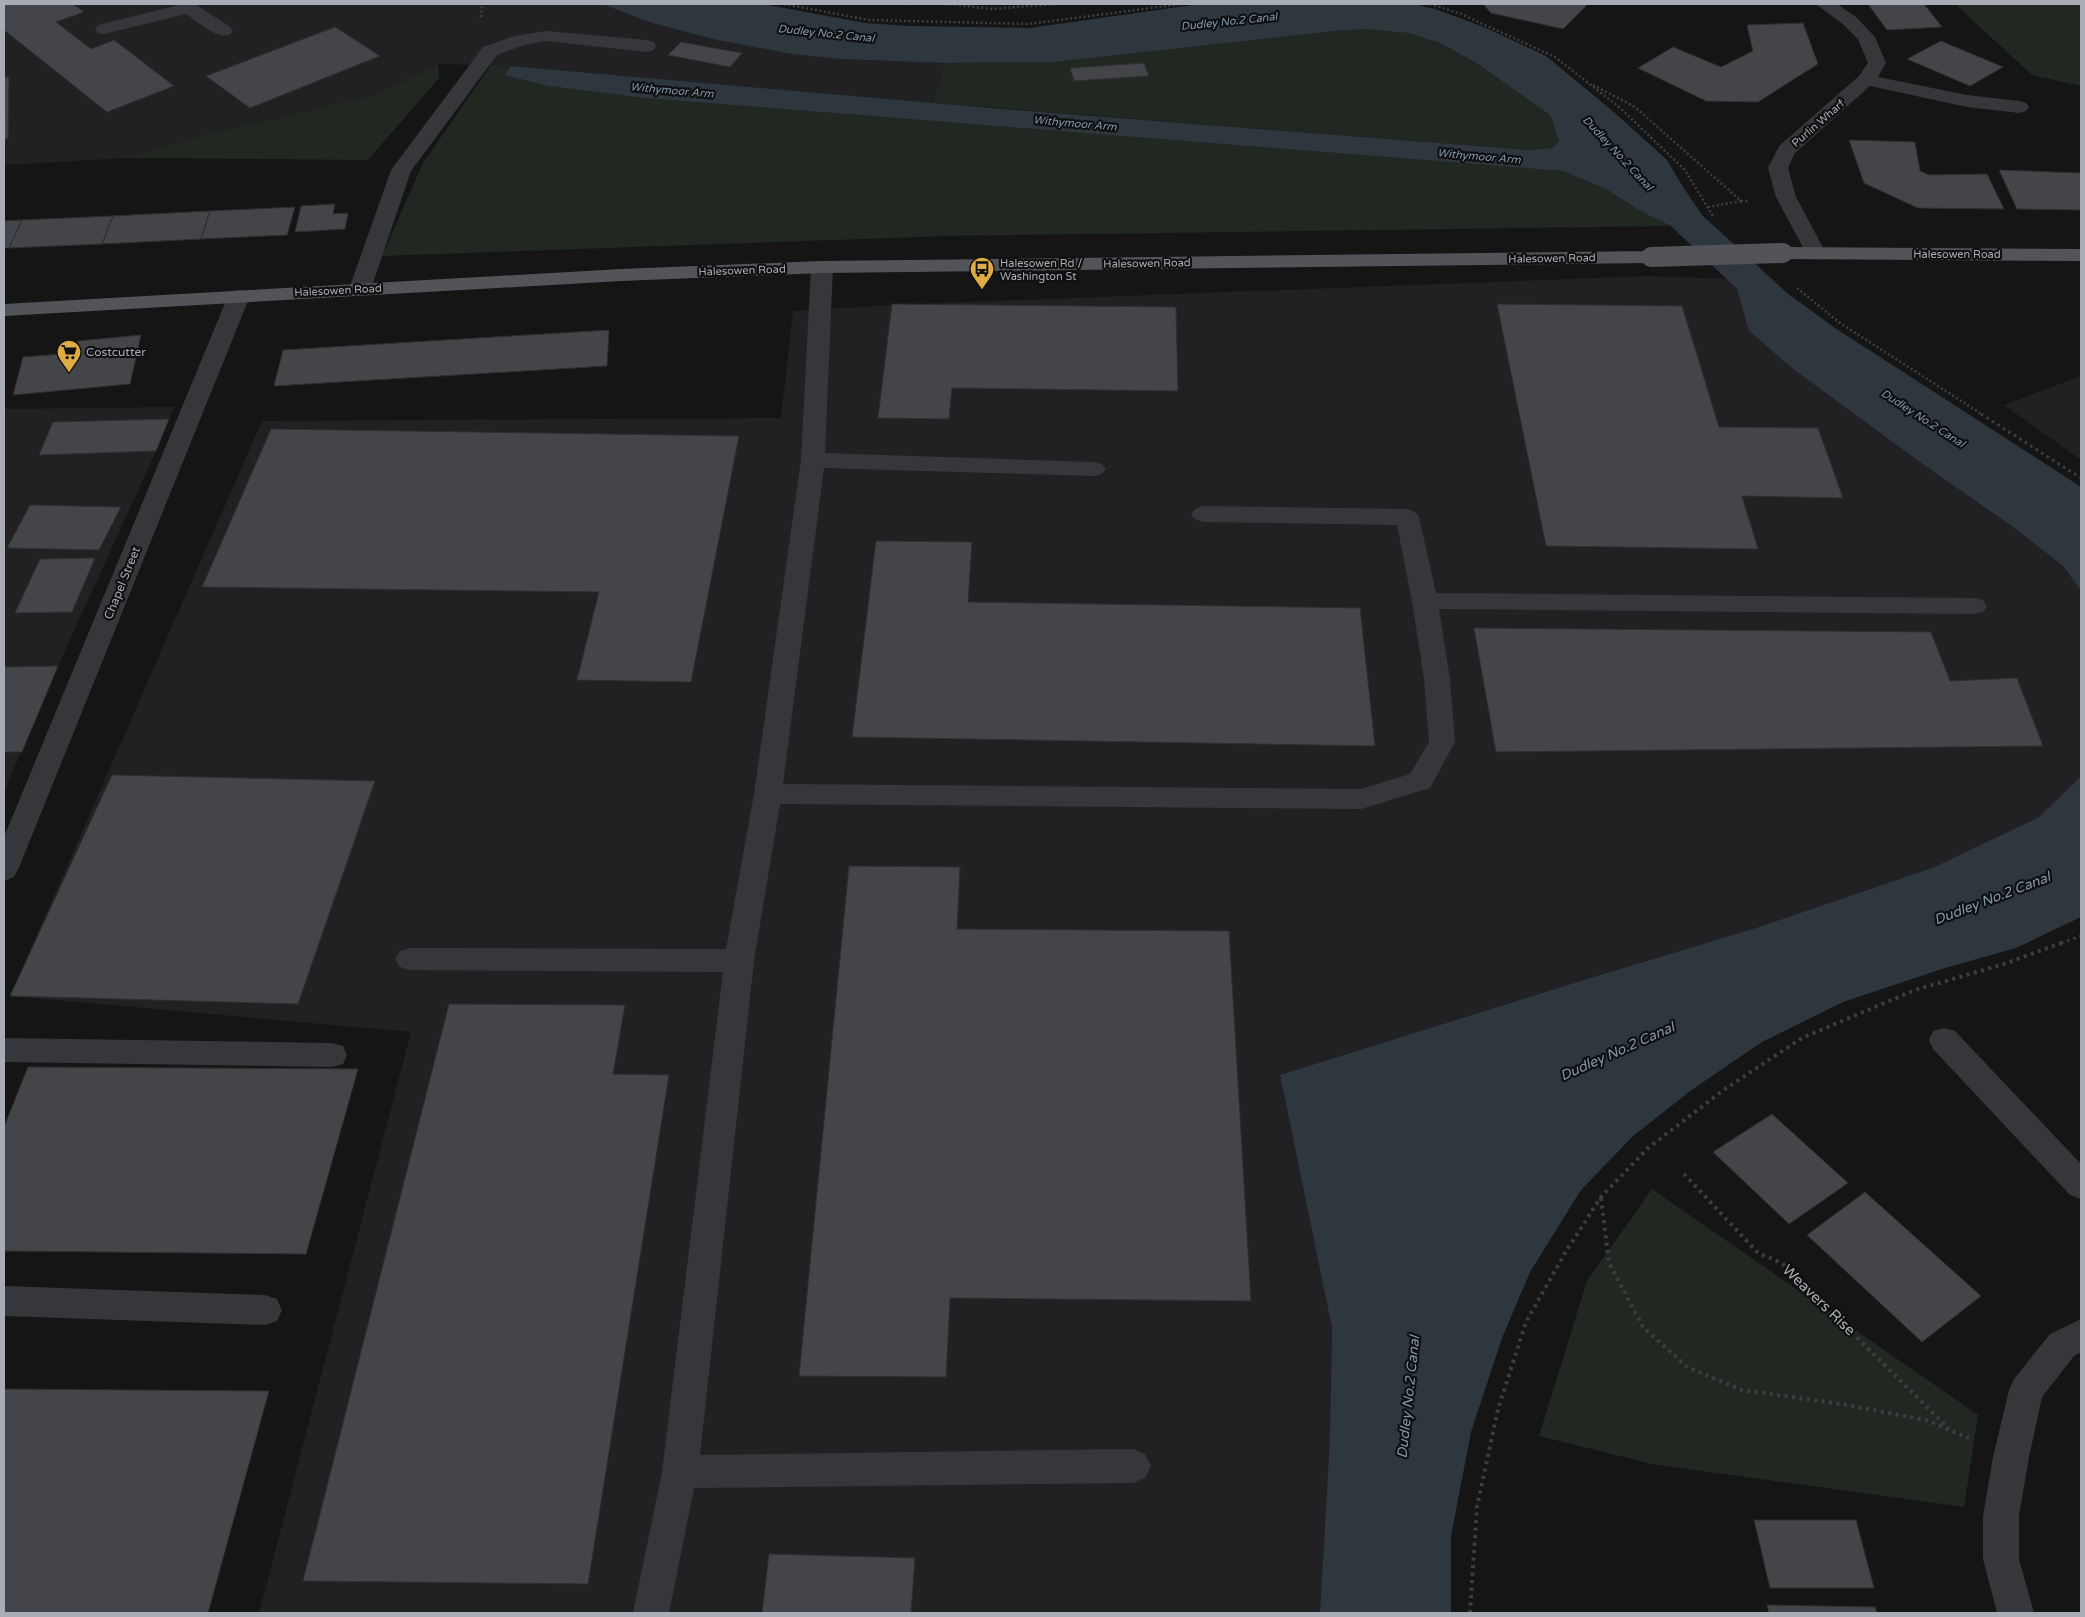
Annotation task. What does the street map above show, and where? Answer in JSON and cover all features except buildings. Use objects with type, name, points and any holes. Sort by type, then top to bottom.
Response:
[{"type":"main road","name":"Halesowen Road","points":[[4,310],[620,274],[822,267],[1651,257],[1783,253],[2081,254]]},
{"type":"street","name":"Purlin Wharf","points":[[1816,253],[1786,198],[1778,168],[1786,150],[1866,80],[1877,63],[1866,37],[1850,21],[1825,4]]},
{"type":"street","points":[[104,29],[185,6],[224,31]]},
{"type":"street","points":[[360,289],[401,170],[490,51],[520,40],[546,36],[647,46]]},
{"type":"street","points":[[1866,80],[1966,102],[2019,107]]},
{"type":"street","points":[[651,1613],[680,1472],[739,960],[768,794],[813,460],[822,267]]},
{"type":"street","name":"Chapel Street","points":[[4,870],[239,296]]},
{"type":"street","points":[[813,460],[1094,469]]},
{"type":"street","points":[[768,794],[1361,799],[1420,781],[1442,742],[1438,679],[1425,601],[1406,517],[1203,514]]},
{"type":"street","points":[[1425,601],[1974,606]]},
{"type":"street","points":[[410,959],[739,960]]},
{"type":"street","points":[[1944,1040],[2081,1185]]},
{"type":"street","points":[[4,1050],[332,1055]]},
{"type":"street","points":[[4,1302],[265,1310]]},
{"type":"street","points":[[2015,1613],[2001,1559],[2001,1516],[2011,1456],[2026,1390],[2062,1345],[2081,1334]]},
{"type":"street","points":[[680,1472],[1133,1466]]},
{"type":"path","points":[[784,4],[869,20],[1028,24],[1182,4]]},
{"type":"path","points":[[899,4],[950,4],[991,9],[1057,4]]},
{"type":"path","points":[[1584,80],[1635,107],[1741,201]]},
{"type":"path","points":[[1708,207],[1741,201],[1786,198]]},
{"type":"path","points":[[1470,1613],[1478,1508],[1498,1409],[1526,1322],[1565,1253],[1601,1197],[1648,1148],[1725,1089],[1802,1038],[1915,990],[2004,964],[2081,936]]},
{"type":"path","name":"Weavers Rise","points":[[1684,1174],[1758,1253],[1782,1263],[1951,1430]]},
{"type":"path","points":[[1601,1197],[1609,1263],[1643,1327],[1687,1367],[1742,1390],[1842,1404],[1926,1420],[2011,1456]]},
{"type":"shaded area","points":[[4,4],[602,4],[652,23],[717,40],[841,59],[945,63],[932,103],[511,66],[438,64],[377,94],[203,135],[127,158],[4,165]]},
{"type":"shaded area","points":[[1955,4],[2081,4],[2081,86],[2032,75]]},
{"type":"shaded area","points":[[1366,29],[1408,33],[1440,43],[1478,64],[1550,115],[1559,141],[1552,148],[1530,150],[932,103],[945,63],[1054,62]]},
{"type":"shaded area","points":[[438,64],[439,78],[368,160],[127,158],[203,135],[377,94]]},
{"type":"shaded area","points":[[491,65],[511,66],[505,75],[549,86],[644,98],[1563,171],[1606,189],[1644,213],[1671,226],[948,236],[382,256],[423,163]]},
{"type":"shaded area","points":[[1648,276],[1726,279],[1737,289],[1749,331],[1793,369],[1924,465],[2016,529],[2063,566],[2081,591],[2081,776],[2039,817],[1932,868],[1759,927],[1280,1075],[1332,1328],[1330,1436],[1320,1613],[259,1613],[411,1032],[10,996],[262,421],[781,418],[793,311],[889,305]]},
{"type":"shaded area","points":[[2081,376],[2081,460],[2004,405]]},
{"type":"shaded area","points":[[174,407],[156,451],[58,666],[4,792],[4,409]]},
{"type":"shaded area","points":[[1652,1189],[1978,1415],[1964,1507],[1652,1464],[1539,1436],[1587,1281]]},
{"type":"water","points":[[602,4],[763,4],[865,23],[908,26],[1030,28],[1200,4],[1414,4],[1435,9],[1484,27],[1546,56],[1615,113],[1667,160],[1702,215],[1787,293],[1835,328],[2081,487],[2081,591],[2063,566],[2016,529],[1924,465],[1793,369],[1749,331],[1737,289],[1671,226],[1644,213],[1606,189],[1563,171],[644,98],[549,86],[504,75],[511,66],[1002,109],[1530,150],[1552,148],[1559,141],[1550,115],[1478,64],[1440,43],[1408,33],[1366,29],[1054,62],[945,63],[841,59],[793,54],[717,40],[652,23]]},
{"type":"water","name":"Dudley No.2 Canal","points":[[2081,776],[2081,917],[2016,948],[1945,968],[1843,1002],[1762,1042],[1693,1089],[1633,1136],[1581,1190],[1530,1272],[1502,1338],[1471,1432],[1451,1536],[1451,1613],[1320,1613],[1330,1436],[1332,1328],[1280,1075],[1759,927],[1932,868],[2039,817]]},
{"type":"place","name":"Halesowen Rd / Washington St","points":[[982,290]]},
{"type":"place","name":"Costcutter","points":[[69,373]]},
{"type":"water label","name":"Withymoor Arm","points":[[672,90]]},
{"type":"water label","name":"Withymoor Arm","points":[[1075,123]]},
{"type":"water label","name":"Withymoor Arm","points":[[1479,156]]}]
